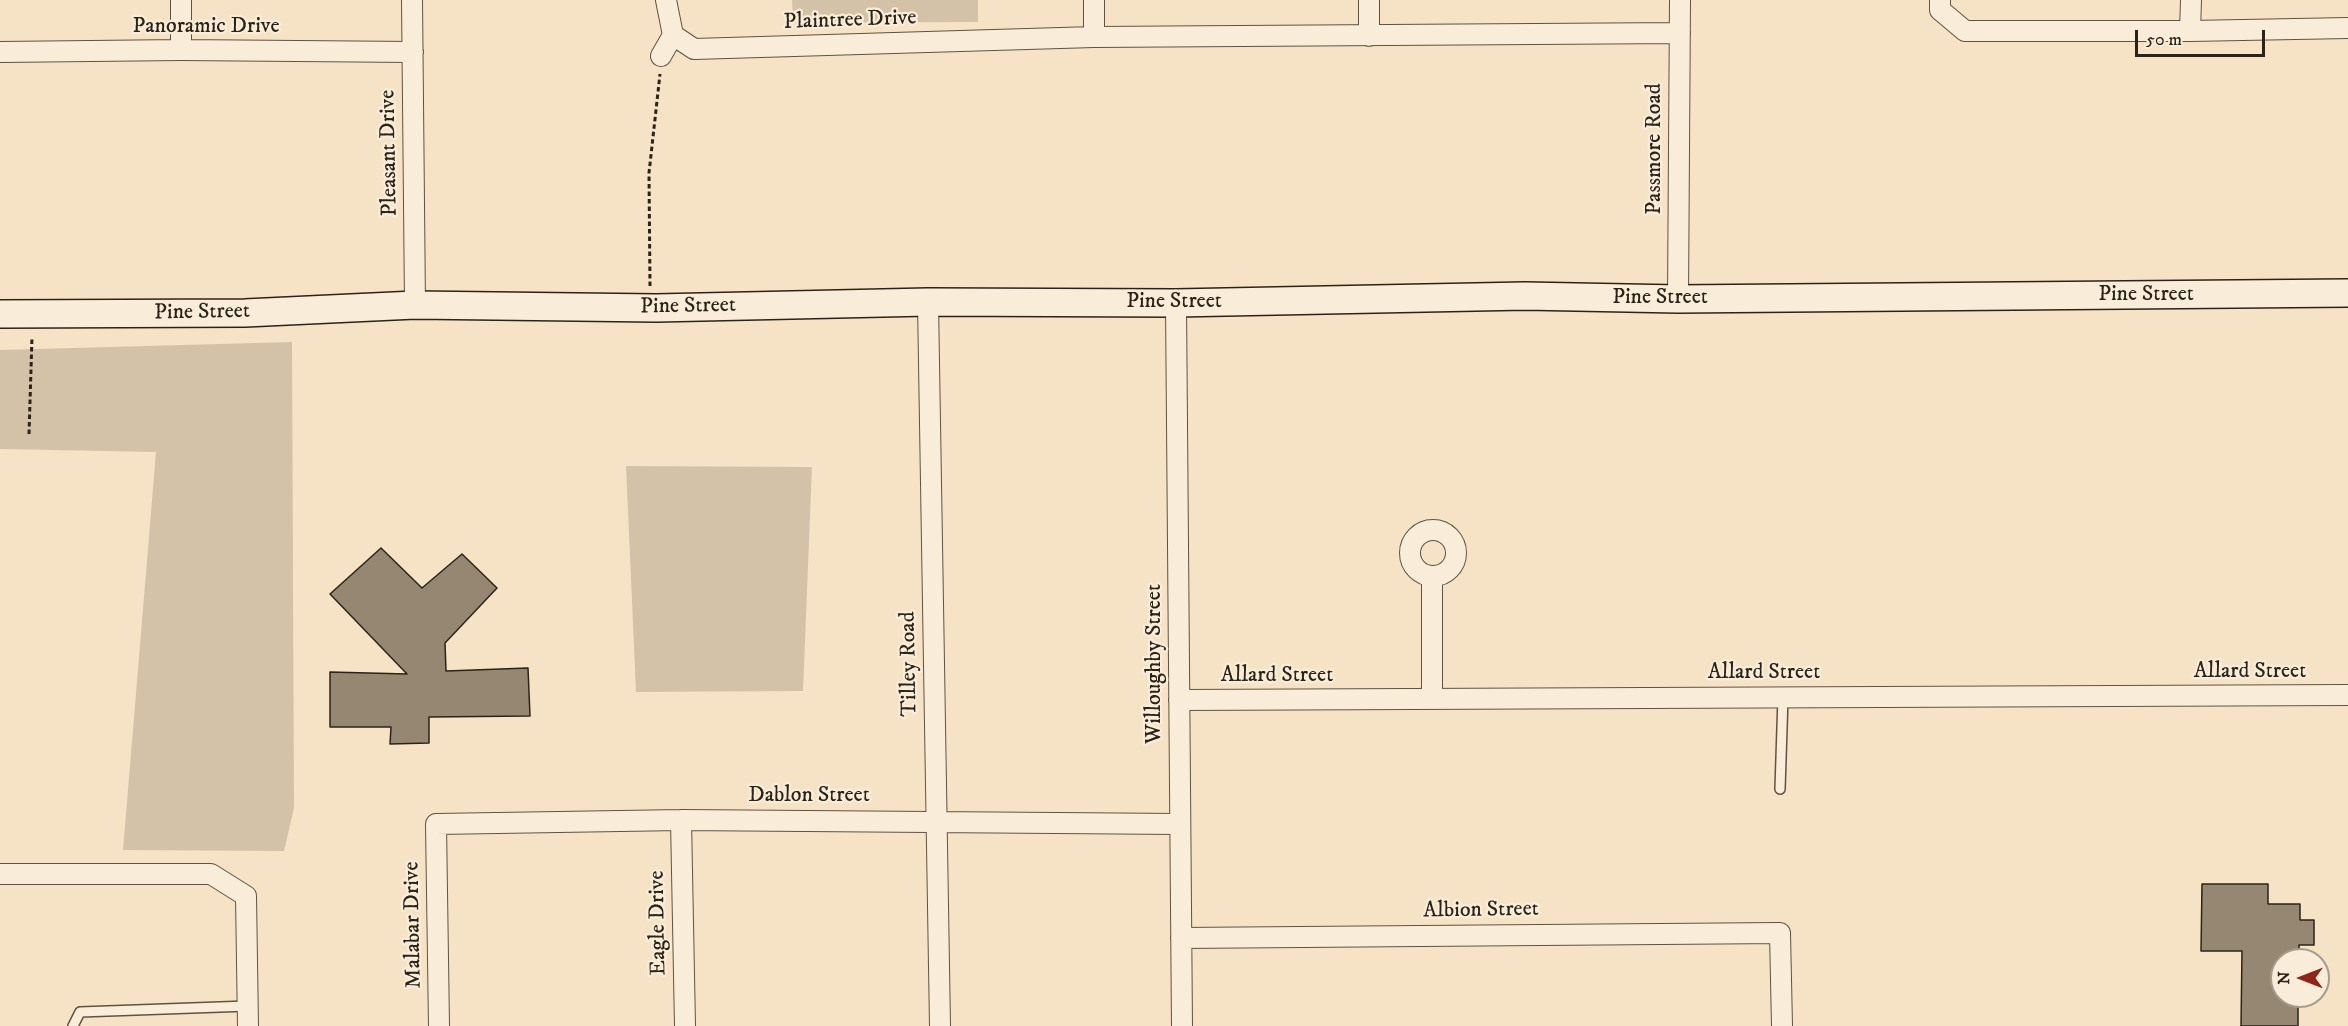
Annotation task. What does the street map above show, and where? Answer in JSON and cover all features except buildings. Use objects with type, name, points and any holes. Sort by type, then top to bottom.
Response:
[{"type":"street","points":[[181,0],[181,50]]},
{"type":"street","name":"Pleasant Drive","points":[[412,0],[415,305]]},
{"type":"street","points":[[661,56],[673,35],[666,0]]},
{"type":"street","points":[[1094,0],[1094,37]]},
{"type":"street","points":[[1369,0],[1369,36]]},
{"type":"street","name":"Passmore Road","points":[[1678,298],[1680,0]]},
{"type":"street","points":[[1940,0],[1940,10],[1965,31],[2348,28]]},
{"type":"street","points":[[2190,31],[2191,0]]},
{"type":"street","name":"Plaintree Drive","points":[[673,35],[694,49],[1094,37],[1680,33]]},
{"type":"street","name":"Panoramic Drive","points":[[0,52],[181,50],[413,52]]},
{"type":"street","name":"Pine Street","points":[[0,314],[245,313],[415,305],[650,308],[928,302],[1176,303],[1525,296],[1678,298],[2348,293]]},
{"type":"street","name":"Tilley Road","points":[[928,302],[940,1026]]},
{"type":"street","name":"Willoughby Street","points":[[1176,303],[1182,1026]]},
{"type":"street","points":[[1432,576],[1432,698]]},
{"type":"street","name":"Allard Street","points":[[1179,700],[2348,695]]},
{"type":"street","name":"Dablon Street","points":[[436,824],[681,820],[1180,824]]},
{"type":"street","name":"Eagle Drive","points":[[681,820],[685,1026]]},
{"type":"street","name":"Malabar Drive","points":[[436,824],[439,1026]]},
{"type":"street","points":[[0,874],[211,874],[246,896],[248,1016]]},
{"type":"street","name":"Albion Street","points":[[1181,938],[1780,933],[1782,1026]]},
{"type":"lane","points":[[1780,789],[1783,697]]},
{"type":"lane","points":[[73,1026],[80,1012],[248,1016]]},
{"type":"path","points":[[650,308],[650,173],[661,56]]},
{"type":"path","points":[[29,434],[33,314]]},
{"type":"shaded area","points":[[792,0],[978,0],[978,22],[793,23]]},
{"type":"shaded area","points":[[292,342],[294,808],[284,851],[123,850],[156,452],[0,449],[0,350]]},
{"type":"shaded area","points":[[626,466],[812,467],[803,691],[636,692]]}]
